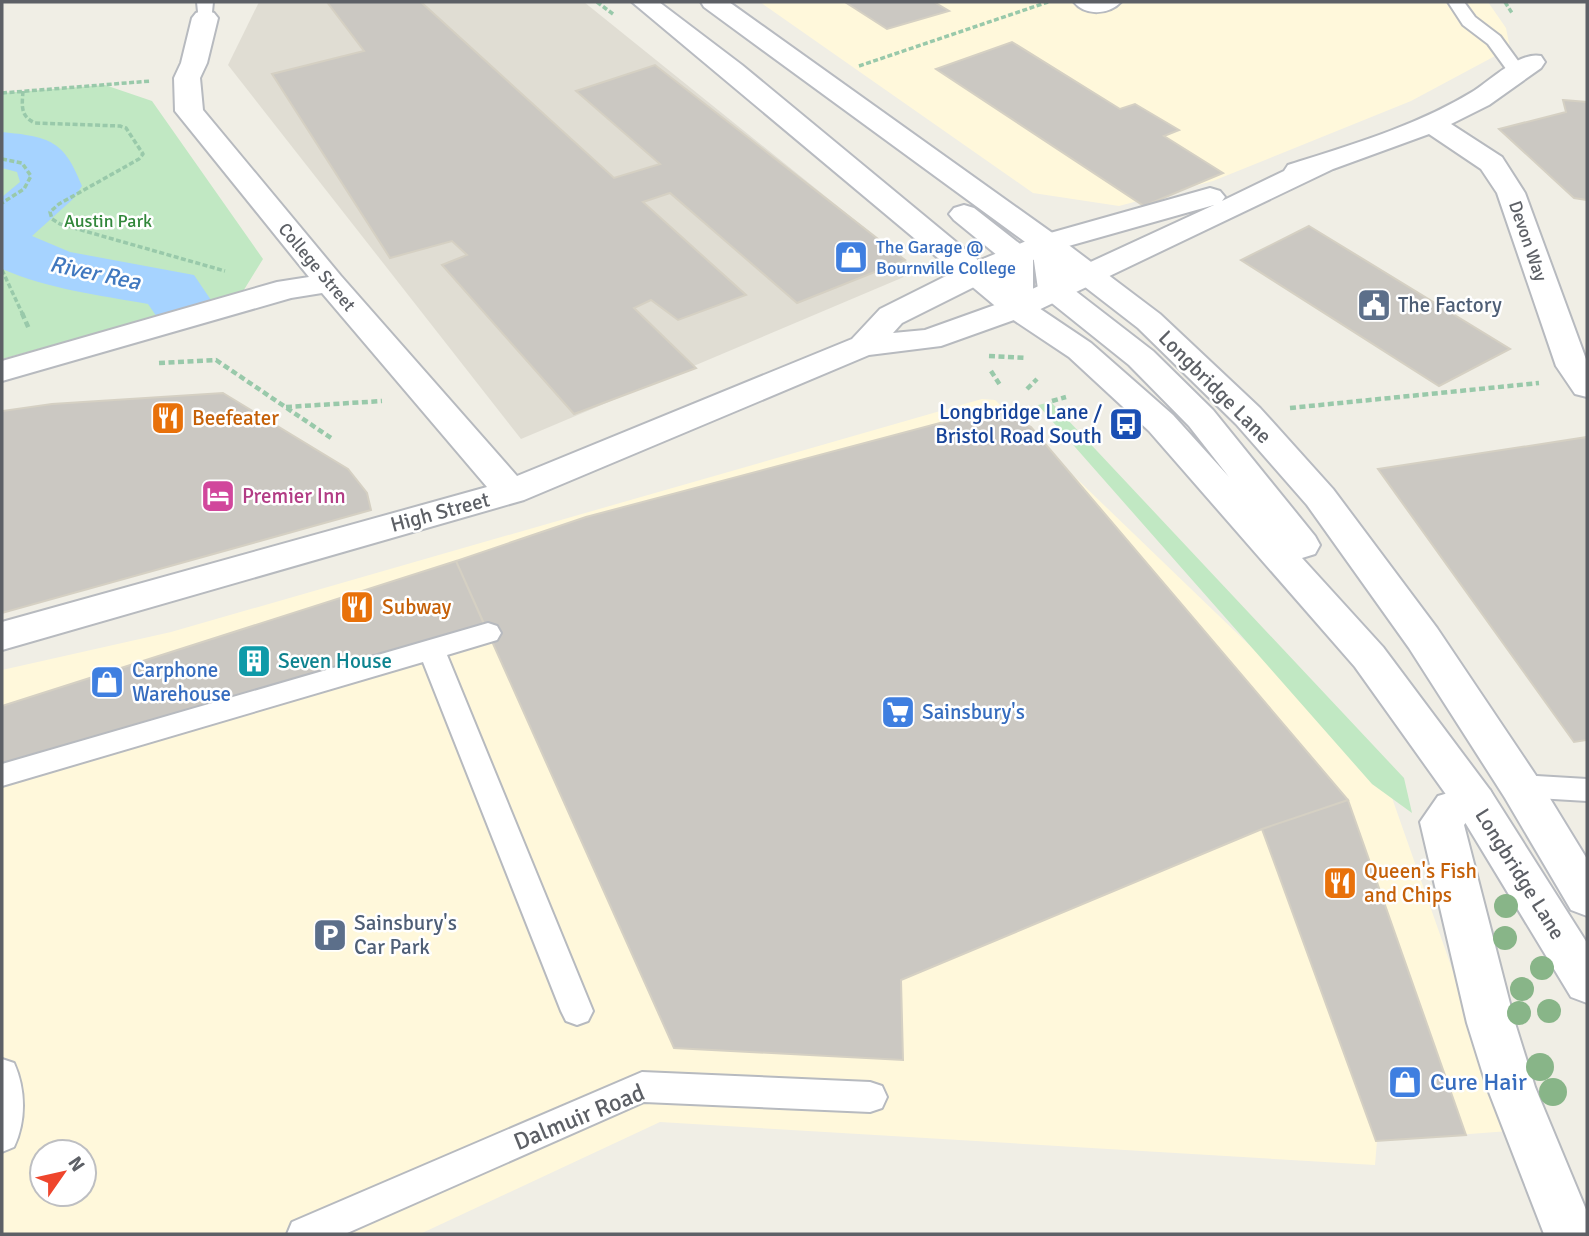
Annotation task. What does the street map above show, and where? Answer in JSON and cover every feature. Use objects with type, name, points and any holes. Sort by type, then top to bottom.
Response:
[{"type":"street","name":"Longbridge Lane","points":[[645,2],[733,71],[1017,308],[1080,351],[1161,423],[1369,657],[1475,802],[1587,983]]},
{"type":"street","name":"Longbridge Lane","points":[[660,2],[733,71]]},
{"type":"street","points":[[696,2],[1018,257],[1017,308]]},
{"type":"street","name":"Longbridge Lane","points":[[713,2],[1047,243],[1149,321],[1248,416],[1320,497],[1423,639],[1520,786],[1587,897]]},
{"type":"street","name":"College Street","points":[[205,10],[194,63],[187,78],[189,111],[330,283],[511,492]]},
{"type":"street","points":[[1054,289],[1047,243],[1132,221],[1323,163],[1432,124],[1483,99],[1525,67]]},
{"type":"street","name":"Devon Way","points":[[1432,124],[1492,163],[1511,193],[1572,366],[1586,382]]},
{"type":"street","points":[[1088,275],[1323,163]]},
{"type":"street","name":"High Street","points":[[863,346],[891,316],[977,273],[1047,243]]},
{"type":"street","name":"High Street","points":[[2,636],[511,492],[863,346],[930,339],[1017,308],[1088,275]]},
{"type":"street","points":[[2,371],[288,289],[330,283]]},
{"type":"street","name":"Longbridge Lane","points":[[1054,289],[1141,358],[1201,418],[1386,651],[1439,751]]},
{"type":"street","name":"Longbridge Lane","points":[[1475,802],[1453,808],[1442,822],[1491,1023],[1511,1087],[1570,1234]]},
{"type":"lane","points":[[1082,2],[1094,8],[1113,2]]},
{"type":"lane","points":[[1456,2],[1469,21],[1525,67]]},
{"type":"lane","points":[[2,775],[488,633]]},
{"type":"lane","points":[[432,650],[578,1011]]},
{"type":"lane","points":[[1520,786],[1587,790]]},
{"type":"lane","points":[[2,1074],[7,1106],[2,1136]]},
{"type":"lane","name":"Dalmuir Road","points":[[305,1234],[642,1087],[870,1097]]},
{"type":"path","points":[[822,79],[1048,2]]},
{"type":"path","points":[[2,93],[187,78]]},
{"type":"path","points":[[23,91],[22,112],[26,120],[34,123],[120,126],[126,128],[143,154],[139,159],[59,204],[50,212],[52,219],[61,224],[288,289]]},
{"type":"path","points":[[2,159],[22,163],[31,176],[23,189],[2,203]]},
{"type":"path","points":[[2,270],[43,360]]},
{"type":"path","points":[[982,358],[1002,355],[1038,362]]},
{"type":"path","points":[[150,363],[216,360],[331,438]]},
{"type":"path","points":[[991,371],[1000,385]]},
{"type":"path","points":[[1027,389],[1037,379]]},
{"type":"path","points":[[1248,416],[1284,409],[1586,382]]},
{"type":"path","points":[[1052,401],[1066,397]]},
{"type":"path","points":[[285,407],[372,402]]},
{"type":"shaded area","points":[[259,2],[584,2],[918,271],[521,439],[228,65]]},
{"type":"shaded area","points":[[760,2],[1488,2],[1506,28],[1510,48],[1411,101],[1213,181],[1119,206],[1033,193]]},
{"type":"shaded area","points":[[982,399],[995,400],[1384,775],[1509,1131],[1377,1141],[1375,1165],[660,1122],[420,1234],[2,1234],[2,670],[171,632]]},
{"type":"green space","name":"Austin Park","points":[[105,85],[152,101],[263,259],[242,293],[2,359],[2,93]]},
{"type":"green space","points":[[1051,402],[1404,778],[1412,813],[1372,784],[1038,405]]},
{"type":"building","points":[[327,2],[421,2],[614,178],[660,164],[576,91],[655,65],[905,260],[797,303],[670,193],[643,202],[746,295],[678,320],[651,300],[634,308],[696,368],[574,414],[442,265],[467,255],[452,241],[390,258],[272,74],[364,51]]},
{"type":"building","points":[[845,2],[934,2],[949,11],[887,29]]},
{"type":"building","points":[[1012,42],[1120,109],[1135,104],[1179,130],[1164,136],[1223,173],[1144,206],[936,69]]},
{"type":"building","points":[[1563,100],[1587,102],[1587,200],[1574,198],[1499,129],[1566,112]]},
{"type":"building","name":"The Factory","points":[[1309,226],[1510,349],[1439,386],[1241,260]]},
{"type":"building","points":[[223,393],[348,469],[367,493],[371,510],[2,613],[2,411],[52,404]]},
{"type":"building","name":"Sainsbury's","points":[[985,411],[1005,413],[1031,427],[1348,800],[1262,829],[901,980],[903,1060],[674,1048],[456,561],[586,517]]},
{"type":"building","points":[[1587,437],[1587,740],[1574,742],[1378,469]]},
{"type":"building","name":"Seven House","points":[[456,561],[484,624],[2,775],[2,706]]},
{"type":"building","points":[[1348,800],[1466,1135],[1376,1141],[1262,829]]},
{"type":"waterway","name":"River Rea","points":[[2,150],[21,152],[43,162],[52,186],[6,225],[2,234]]},
{"type":"waterway","name":"River Rea","points":[[2,246],[54,268],[171,289],[182,306]]},
{"type":"place","name":"The Garage @ Bournville College","points":[[851,257]]},
{"type":"place","name":"The Factory","points":[[1374,305]]},
{"type":"place","name":"Beefeater","points":[[168,418]]},
{"type":"place","name":"Longbridge Lane / Bristol Road South","points":[[1126,424]]},
{"type":"place","name":"Premier Inn","points":[[218,496]]},
{"type":"place","name":"Subway","points":[[357,607]]},
{"type":"place","name":"Seven House","points":[[254,661]]},
{"type":"place","name":"Carphone Warehouse","points":[[107,682]]},
{"type":"place","name":"Sainsbury's","points":[[898,712]]},
{"type":"place","name":"Queen's Fish and Chips","points":[[1340,883]]},
{"type":"place","name":"Sainsbury's Car Park","points":[[330,935]]},
{"type":"place","name":"Cure Hair","points":[[1405,1082]]}]
